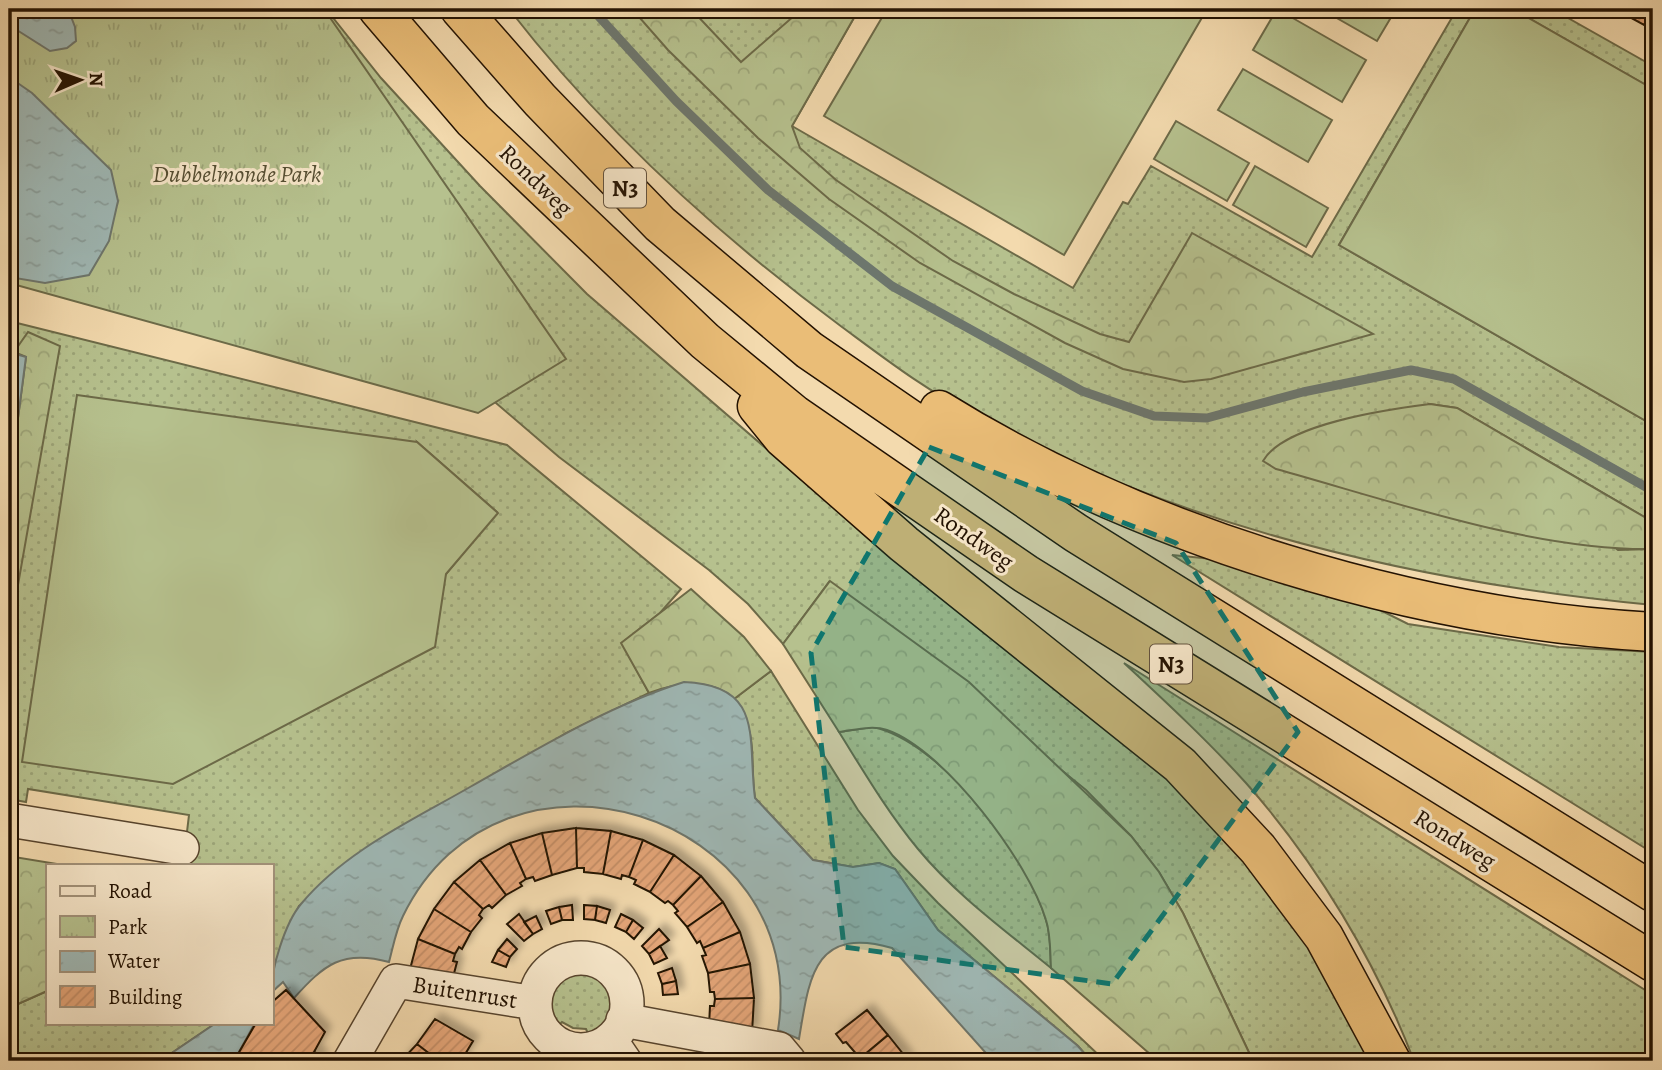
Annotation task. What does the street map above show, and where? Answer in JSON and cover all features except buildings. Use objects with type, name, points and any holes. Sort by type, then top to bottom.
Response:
[{"type":"highway","name":"Rondweg","points":[[378,9],[473,120],[705,341],[795,415],[1026,574],[1653,962]]},
{"type":"highway","name":"N3","points":[[460,9],[540,100],[660,225],[809,349],[1076,533],[1653,892]]},
{"type":"highway","name":"N3","points":[[705,341],[783,438],[904,544],[1181,765],[1258,849],[1324,937],[1391,1061]]},
{"type":"highway","name":"N3","points":[[809,349],[863,362],[970,429],[1068,481],[1206,538],[1390,594],[1517,617],[1606,629],[1653,632]]},
{"type":"street","points":[[9,820],[182,848]]},
{"type":"street","points":[[622,1039],[626,996],[622,984],[606,966],[595,960],[571,959],[549,970],[536,991],[535,1003],[543,1030],[566,1047],[594,1048],[622,1039],[717,1038],[784,1055]]},
{"type":"street","name":"Buitenrust","points":[[350,1061],[396,981],[535,1003]]},
{"type":"highlighted area","points":[[929,447],[1176,543],[1298,732],[1112,984],[844,947],[811,653]]},
{"type":"green space","name":"Dubbelmonde Park","points":[[9,9],[324,9],[566,359],[478,413],[9,283]]},
{"type":"green space","points":[[151,9],[326,9],[381,78],[480,186],[587,294],[805,482],[1160,762],[1288,905],[1377,1061],[1253,1061],[1183,913],[1159,872],[1131,836],[1086,790],[829,582],[783,644],[748,604],[709,570],[559,457],[489,397]]},
{"type":"green space","points":[[509,9],[859,9],[792,126],[1073,288],[1123,202],[1128,204],[1151,166],[1312,257],[1457,9],[1475,9],[1339,245],[1653,425],[1653,522],[1457,408],[1430,404],[1618,550],[1653,549],[1653,605],[1519,589],[1452,577],[1386,564],[1255,530],[1108,478],[975,415],[923,385],[874,351],[796,292],[707,218],[623,139],[583,97]]},
{"type":"green space","points":[[632,9],[691,9],[741,62],[802,9],[859,9],[792,126],[800,148],[836,180],[953,261],[1014,294],[1100,334],[1129,342],[1192,233],[1373,334],[1211,379],[1184,382],[1123,369],[1065,343],[920,263],[829,199],[758,138],[668,50]]},
{"type":"green space","points":[[887,9],[1207,9],[1064,255],[824,116]]},
{"type":"green space","points":[[1277,9],[1366,60],[1342,102],[1253,50]]},
{"type":"green space","points":[[1321,9],[1396,9],[1377,41]]},
{"type":"green space","points":[[1475,9],[1513,9],[1653,89],[1653,425],[1339,245]]},
{"type":"green space","points":[[1513,9],[1552,9],[1653,66],[1653,89]]},
{"type":"green space","points":[[1243,69],[1332,120],[1308,162],[1218,110]]},
{"type":"green space","points":[[1176,121],[1249,163],[1227,201],[1154,159]]},
{"type":"green space","points":[[1255,166],[1328,208],[1306,247],[1233,205]]},
{"type":"green space","points":[[9,321],[507,445],[681,589],[660,613],[622,643],[649,693],[566,733],[299,906],[273,968],[273,864],[183,864],[189,815],[28,789],[26,802],[9,799],[9,486],[26,357],[9,352]],"holes":[[[417,442],[497,512],[446,574]]]},
{"type":"green space","points":[[28,332],[60,346],[9,636],[9,486],[26,357],[14,352]]},
{"type":"green space","points":[[77,395],[417,442],[498,513],[446,574],[435,647],[173,784],[22,762]]},
{"type":"green space","points":[[1430,404],[1457,408],[1653,522],[1653,549],[1560,542],[1463,522],[1276,469],[1263,461],[1275,448],[1292,437],[1315,428],[1365,414]]},
{"type":"green space","points":[[1172,555],[1233,561],[1364,602],[1408,624],[1559,647],[1653,652],[1653,853]]},
{"type":"green space","points":[[830,581],[969,682],[1131,836],[1159,872],[1183,913],[1253,1061],[1158,1061],[1051,968],[1048,926],[1037,896],[1004,840],[958,784],[934,760],[910,742],[887,730],[869,728],[839,732],[783,644]]},
{"type":"green space","points":[[691,589],[744,637],[771,671],[734,699],[715,687],[693,684],[649,693],[621,643]]},
{"type":"green space","points":[[1124,663],[1653,995],[1653,1061],[1414,1061],[1363,951],[1297,846],[1232,767]]},
{"type":"green space","points":[[771,671],[858,810],[893,856],[938,903],[1105,1061],[1091,1061],[1078,1046],[938,930],[895,869],[879,863],[853,867],[813,860],[755,798],[750,736],[742,712],[734,699]]},
{"type":"green space","points":[[873,727],[899,737],[926,754],[953,778],[1001,834],[1021,865],[1046,920],[1050,938],[1051,968],[948,882],[897,821],[839,732]]},
{"type":"green space","points":[[9,836],[17,837],[14,857],[57,864],[46,864],[46,991],[9,1008],[14,954],[9,937]]},
{"type":"green space","points":[[582,970],[600,977],[613,998],[607,1024],[589,1036],[586,1029],[573,1028],[562,1022],[557,1027],[548,1008],[548,999],[556,983],[572,972]]},
{"type":"green space","points":[[46,991],[46,1024],[215,1024],[160,1061],[9,1061],[9,1008]]},
{"type":"water","points":[[9,9],[68,9],[75,27],[76,41],[67,48],[50,51],[9,25]]},
{"type":"water","points":[[9,77],[32,93],[111,170],[118,201],[109,241],[89,275],[45,283],[9,277]]},
{"type":"water","points":[[9,352],[26,357],[9,486]]},
{"type":"water","points":[[684,682],[710,686],[729,693],[740,705],[747,720],[751,737],[755,798],[813,860],[853,867],[879,863],[895,869],[938,930],[1078,1046],[1091,1061],[993,1061],[892,948],[866,943],[846,944],[830,951],[820,963],[812,978],[799,1039],[778,1030],[776,955],[748,892],[700,846],[640,816],[574,807],[508,818],[449,854],[403,916],[389,962],[373,958],[346,959],[325,969],[294,998],[283,982],[273,991],[276,959],[295,912],[318,885],[338,868],[380,838],[548,743],[601,715]]},
{"type":"water","points":[[215,1024],[254,1024],[234,1061],[160,1061]]},
{"type":"waterway","points":[[592,9],[676,101],[768,190],[892,286],[1082,391],[1154,416],[1207,418],[1303,392],[1411,370],[1454,379],[1653,491]]}]
